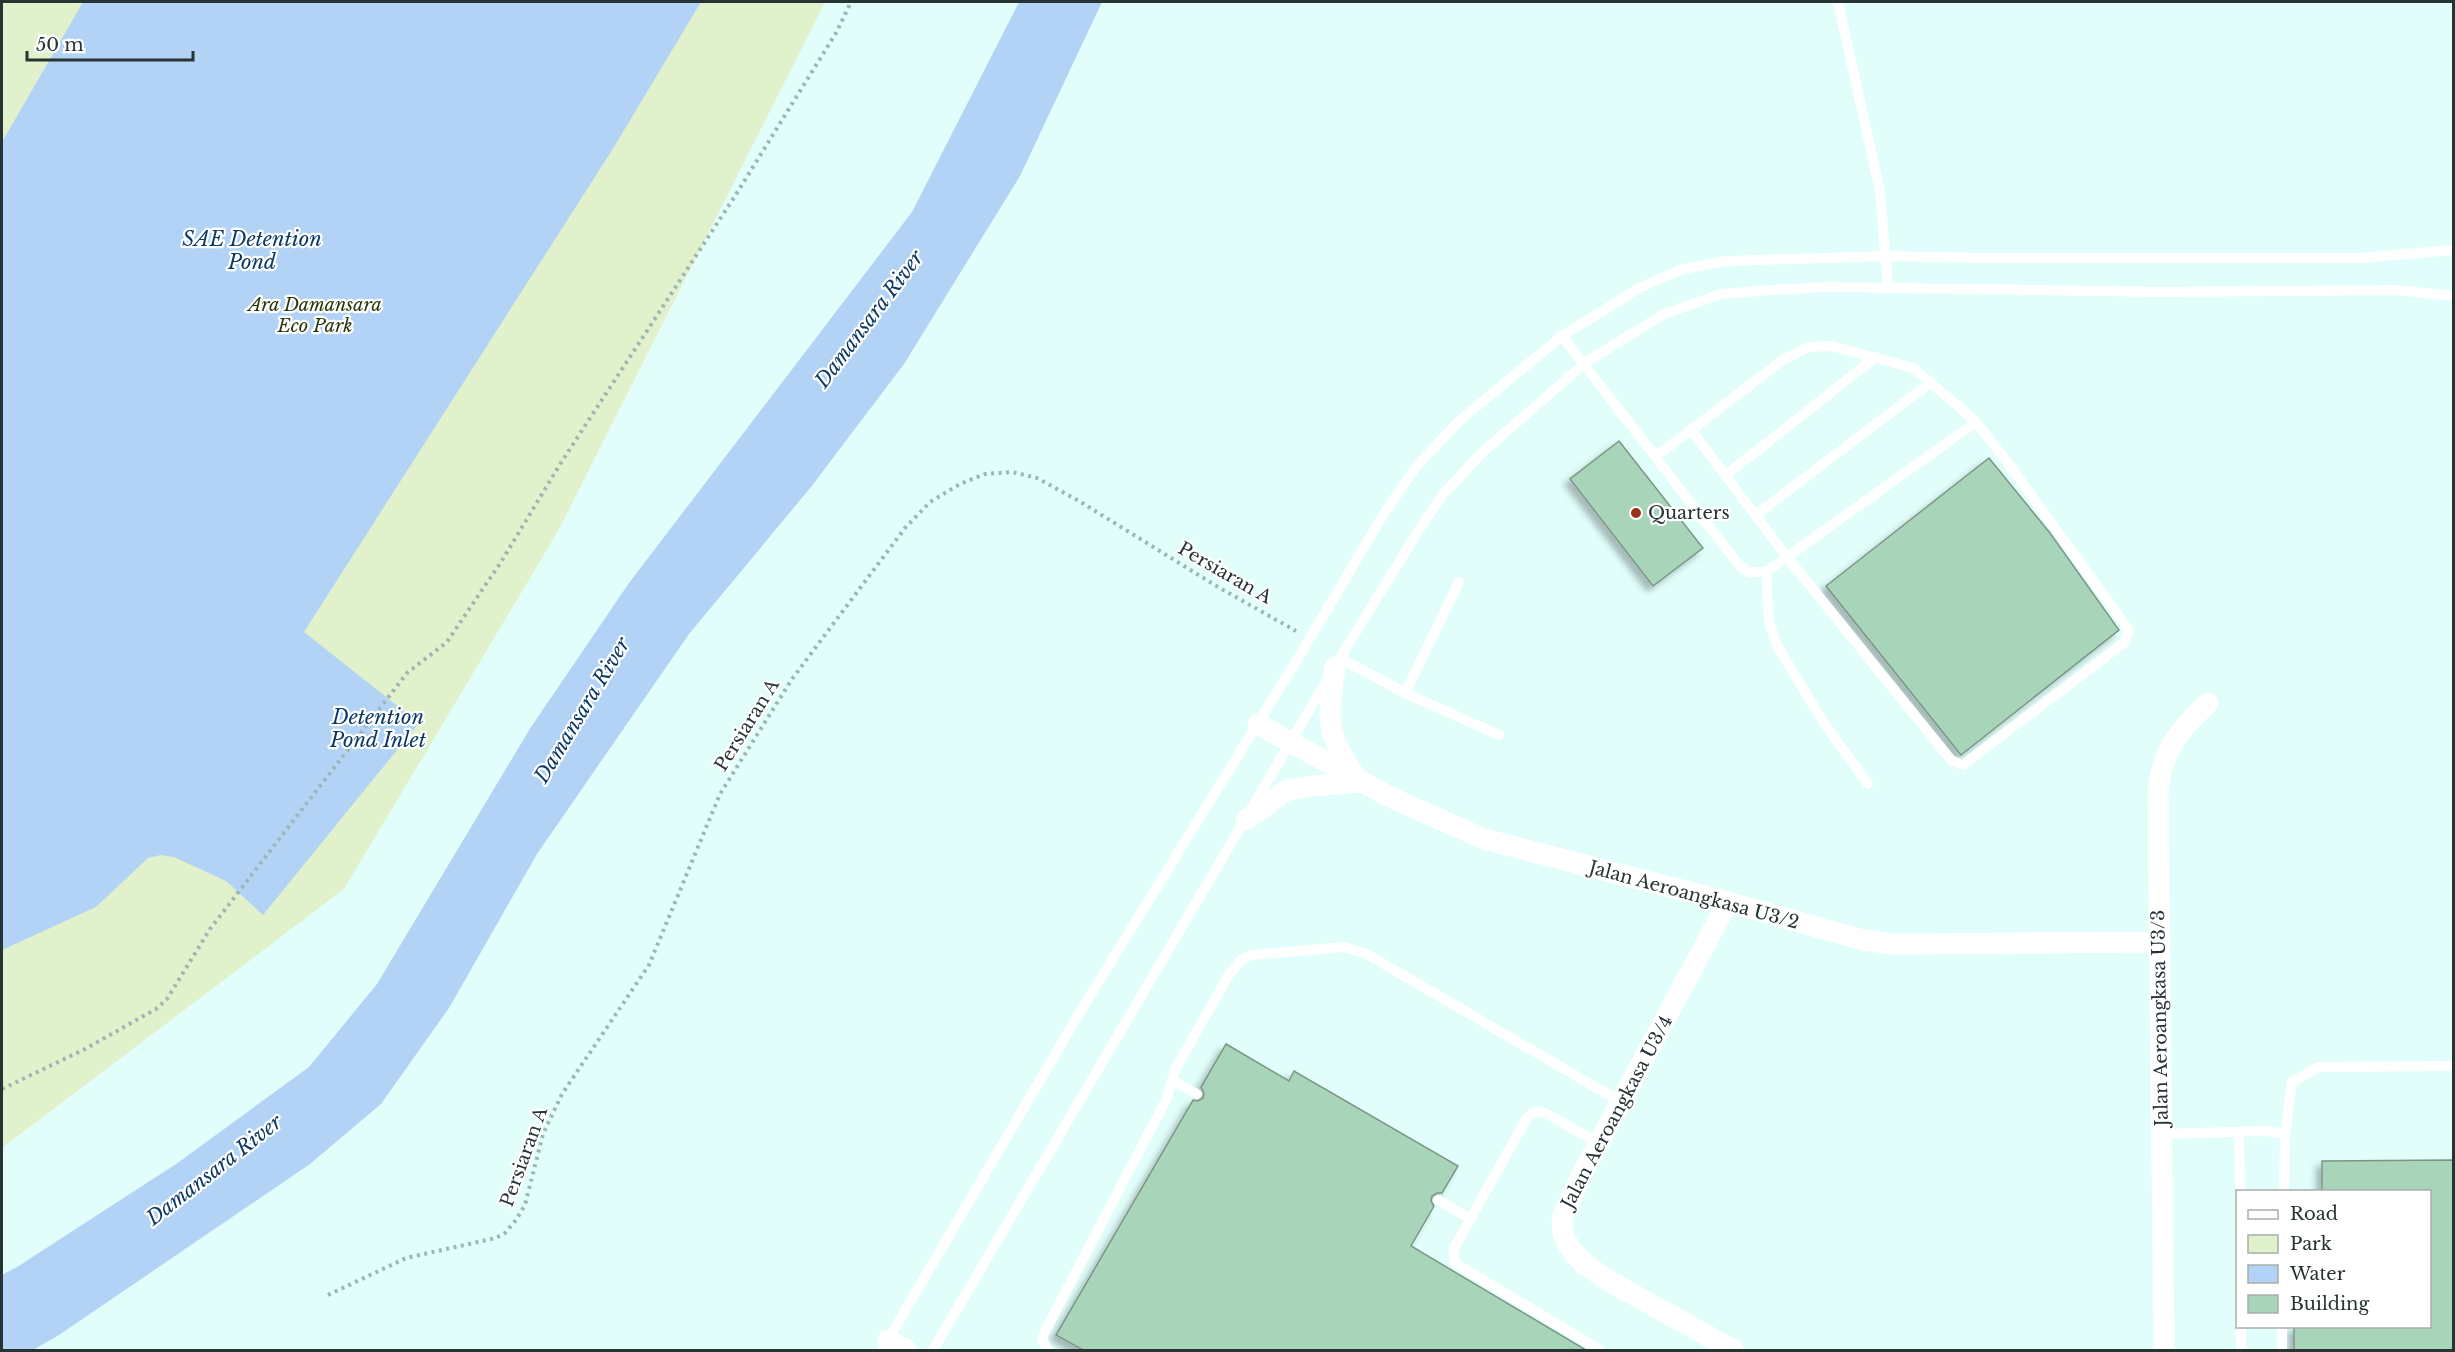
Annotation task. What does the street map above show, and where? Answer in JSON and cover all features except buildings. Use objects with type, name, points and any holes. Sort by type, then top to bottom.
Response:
[{"type":"street","points":[[1337,662],[1328,716],[1338,752],[1360,782]]},
{"type":"street","name":"Jalan Aeroangkasa U3/3","points":[[2164,1350],[2160,773],[2166,753],[2181,729],[2208,703]]},
{"type":"street","name":"Jalan Aeroangkasa U3/2","points":[[1258,724],[1360,782],[1430,816],[1484,838],[1863,940],[1892,944],[2160,942]]},
{"type":"street","points":[[1245,820],[1287,790],[1360,782]]},
{"type":"street","name":"Jalan Aeroangkasa U3/4","points":[[1728,902],[1569,1200],[1562,1218],[1563,1234],[1570,1248],[1583,1263],[1610,1281],[1733,1350]]},
{"type":"street","points":[[885,1345],[907,1350]]},
{"type":"lane","points":[[1838,2],[1880,191],[1888,288]]},
{"type":"lane","points":[[885,1345],[1080,1012],[1258,724],[1383,515],[1416,467],[1459,421],[1562,336],[1615,301],[1683,269],[1727,261],[1886,256],[2359,258],[2454,250]]},
{"type":"lane","points":[[933,1350],[1389,576],[1444,493],[1485,450],[1585,363],[1664,314],[1721,294],[1827,287],[2160,292],[2395,290],[2454,296]]},
{"type":"lane","points":[[1562,336],[1738,564],[1749,572],[1766,572],[1976,422]]},
{"type":"lane","points":[[1656,456],[1783,360],[1808,347],[1831,346],[1913,368],[1976,422],[2129,630],[2129,637],[1970,763],[1963,765],[1951,760],[1787,557],[1691,430]]},
{"type":"lane","points":[[1726,475],[1876,357]]},
{"type":"lane","points":[[1756,515],[1931,382]]},
{"type":"lane","points":[[1766,572],[1768,621],[1776,644],[1824,723],[1868,784]]},
{"type":"lane","points":[[1405,693],[1459,582]]},
{"type":"lane","points":[[1337,662],[1499,735]]},
{"type":"lane","points":[[1048,1350],[1042,1340],[1044,1333],[1166,1100],[1176,1068],[1228,976],[1242,959],[1252,955],[1344,947],[1365,954],[1621,1102]]},
{"type":"lane","points":[[2284,1190],[2285,1134],[2292,1082],[2318,1067],[2454,1066]]},
{"type":"lane","points":[[1172,1080],[1197,1094]]},
{"type":"lane","points":[[1599,1143],[1545,1113],[1539,1111],[1532,1113],[1469,1218],[1454,1248],[1454,1261],[1600,1350]]},
{"type":"lane","points":[[2162,1134],[2266,1131],[2285,1134]]},
{"type":"lane","points":[[2239,1132],[2240,1190]]},
{"type":"lane","points":[[1438,1200],[1469,1218]]},
{"type":"lane","points":[[2241,1328],[2241,1350]]},
{"type":"lane","points":[[2282,1328],[2282,1350]]},
{"type":"path","points":[[2,1089],[86,1049],[156,1009],[167,999],[210,929],[388,697],[407,673],[447,642],[501,562],[562,461],[735,196],[836,33],[851,2]]},
{"type":"path","name":"Persiaran A","points":[[328,1295],[406,1258],[496,1238],[505,1233],[516,1220],[525,1205],[543,1134],[562,1094],[649,965],[720,794],[792,679],[905,528],[930,502],[960,484],[985,474],[1012,472],[1037,478],[1309,640]]},
{"type":"green space","name":"SAE Detention Pond","points":[[2,2],[825,2],[558,531],[344,889],[2,1148]]},
{"type":"water","name":"SAE Detention Pond","points":[[83,2],[701,2],[614,147],[304,632],[419,723],[263,915],[226,881],[174,857],[161,855],[148,858],[96,907],[2,950],[2,142]]},
{"type":"water","name":"Damansara River","points":[[1019,2],[1102,2],[1020,176],[904,364],[811,487],[689,634],[537,854],[449,1008],[381,1104],[310,1164],[59,1335],[33,1350],[2,1350],[2,1275],[176,1164],[309,1067],[377,984],[531,727],[629,583],[912,212]]},
{"type":"place","name":"Quarters","points":[[1636,513]]},
{"type":"park label","name":"Ara Damansara Eco Park","points":[[315,315]]},
{"type":"water label","name":"Detention Pond Inlet","points":[[378,728]]}]
